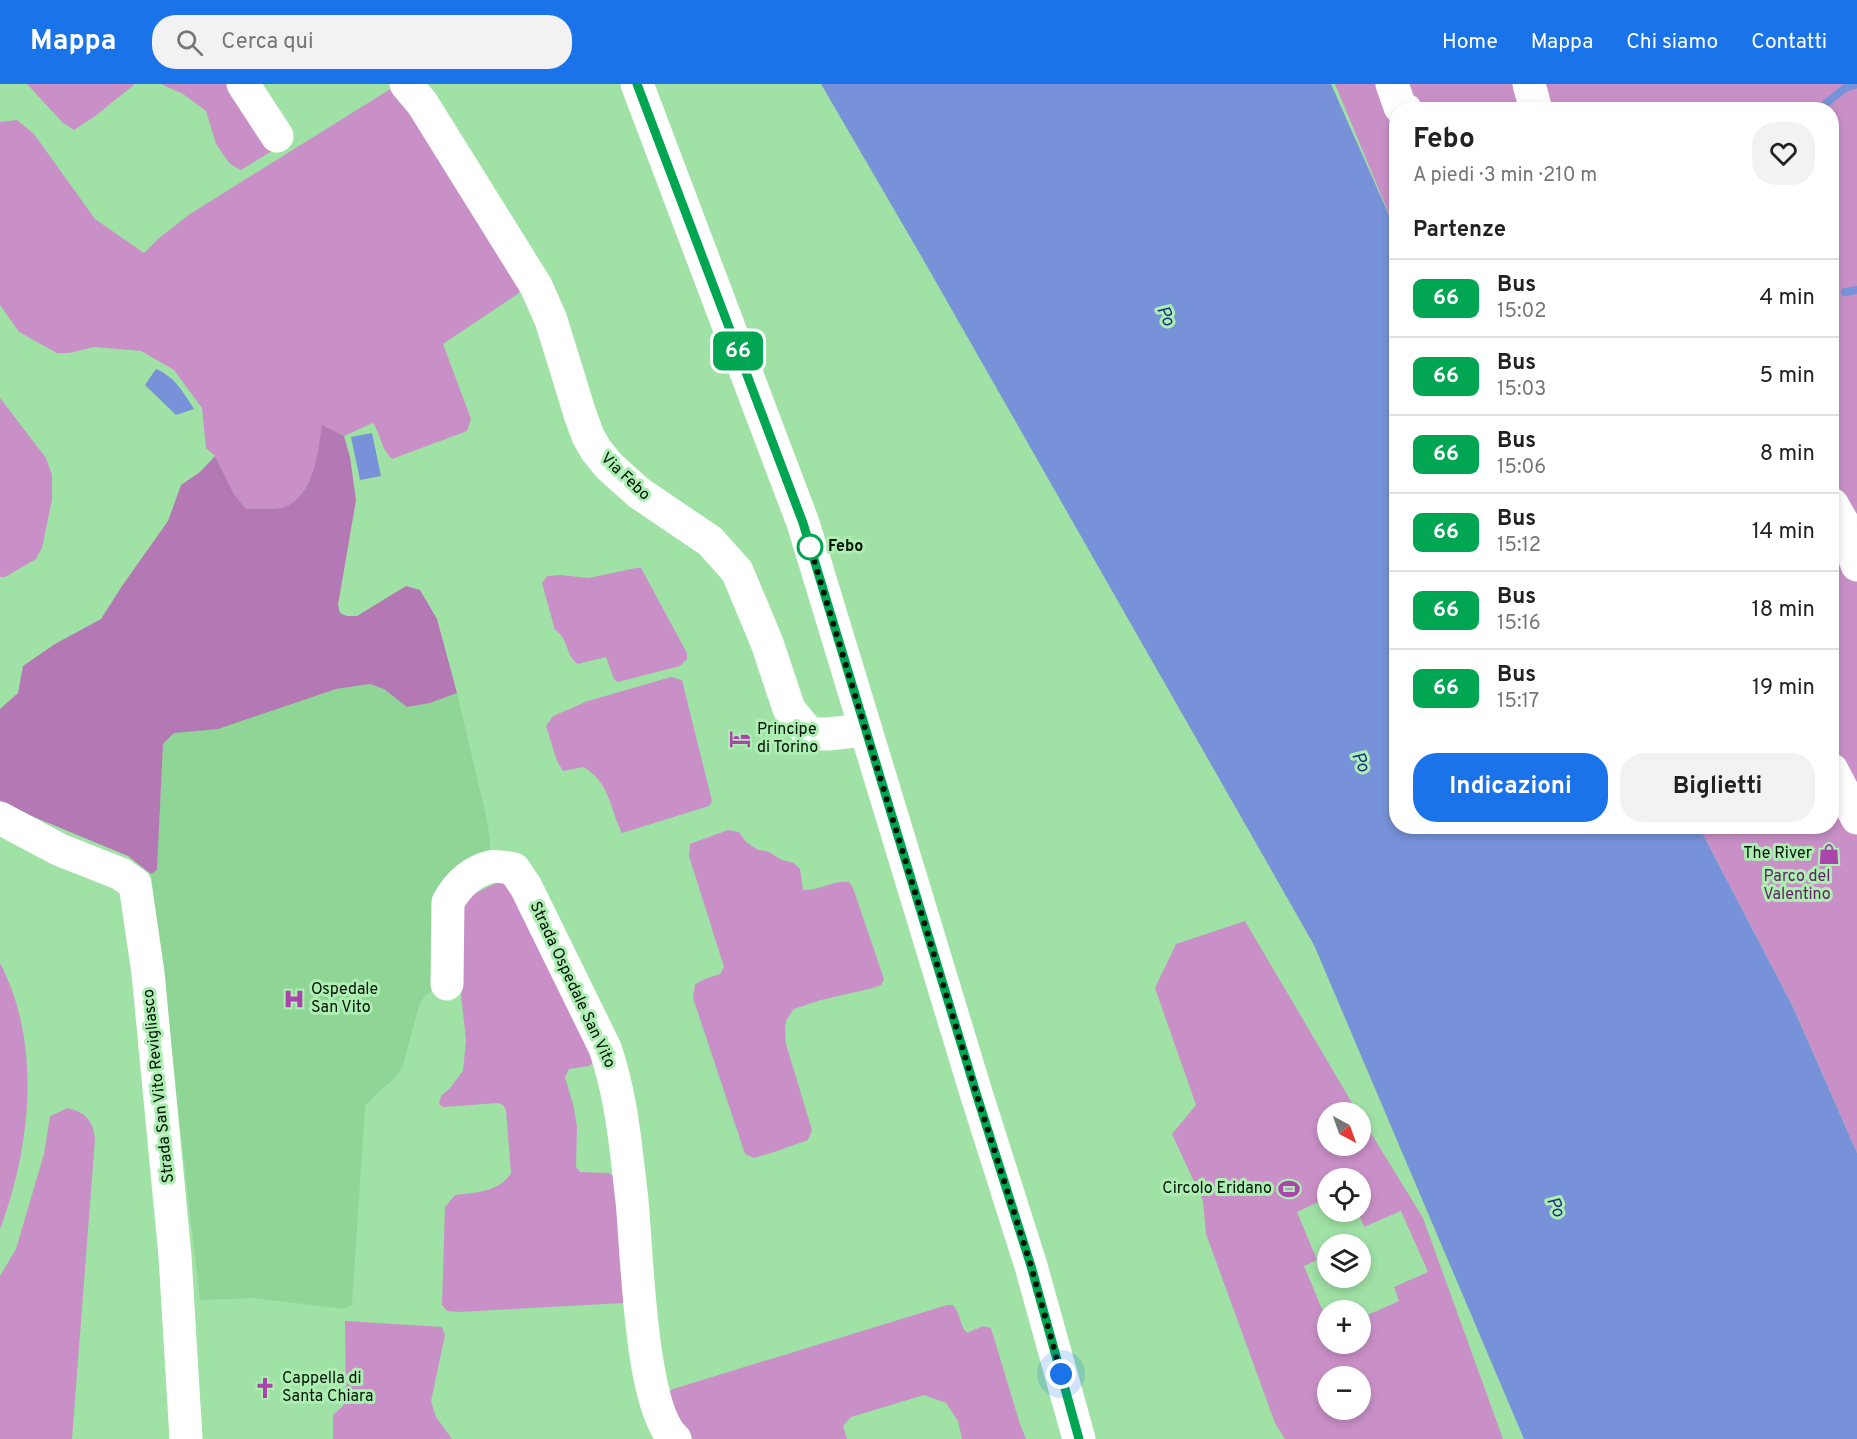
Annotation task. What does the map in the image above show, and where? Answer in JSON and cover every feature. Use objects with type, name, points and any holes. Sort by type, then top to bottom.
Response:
[{"type":"street","points":[[243,84],[277,136]]},
{"type":"street","name":"Via Febo","points":[[406,84],[422,103],[536,286],[551,320],[588,436],[596,450],[609,466],[639,494],[710,541],[737,571],[767,643],[789,709],[805,729],[813,734],[866,730]]},
{"type":"street","points":[[637,84],[803,523],[1031,1266],[1079,1439]]},
{"type":"street","points":[[1392,84],[1398,102]]},
{"type":"street","points":[[1530,84],[1534,102]]},
{"type":"street","points":[[1839,516],[1857,565]]},
{"type":"street","points":[[1839,783],[1857,818]]},
{"type":"street","name":"Strada San Vito Revigliasco","points":[[0,818],[60,850],[121,874],[135,885],[148,973],[175,1256],[186,1439]]},
{"type":"street","name":"Strada Ospedale San Vito","points":[[447,984],[448,902],[455,890],[466,879],[491,866],[514,869],[526,887],[605,1048],[613,1072],[627,1162],[643,1339],[656,1406],[668,1433],[675,1439]]},
{"type":"shaded area","points":[[322,425],[344,436],[350,457],[356,500],[338,605],[340,613],[357,616],[406,586],[420,590],[437,619],[457,693],[430,703],[407,707],[384,689],[370,684],[336,689],[218,729],[174,733],[163,744],[157,870],[151,874],[128,856],[0,801],[0,709],[18,693],[23,666],[55,644],[101,619],[168,521],[181,485],[200,472],[215,456],[234,494],[246,509],[284,507],[302,493],[308,483],[316,460]]},
{"type":"shaded area","name":"Ospedale San Vito","points":[[370,684],[384,689],[407,707],[430,703],[457,693],[486,816],[490,851],[478,857],[437,989],[426,994],[419,1005],[404,1062],[398,1075],[365,1106],[352,1305],[344,1309],[253,1298],[200,1300],[151,874],[157,869],[163,744],[174,733],[289,704],[336,689]]},
{"type":"green space","points":[[27,84],[135,84],[74,130],[63,123]]},
{"type":"green space","points":[[161,84],[232,84],[272,151],[241,170],[230,164],[216,144],[206,111],[183,94]]},
{"type":"green space","name":"Parco del Valentino","points":[[1335,84],[1857,84],[1857,1153],[1792,1005],[1703,834],[1839,834],[1839,102],[1389,102],[1389,214]]},
{"type":"green space","points":[[392,88],[399,90],[520,283],[519,293],[443,344],[471,419],[467,431],[392,459],[385,450],[373,423],[344,436],[323,426],[313,472],[302,493],[284,507],[246,509],[234,494],[215,456],[206,448],[202,408],[174,370],[141,351],[94,347],[69,353],[57,353],[19,332],[0,305],[0,122],[17,120],[34,134],[95,219],[144,253],[190,214]]},
{"type":"green space","points":[[0,398],[46,458],[52,475],[52,500],[42,548],[36,559],[5,577],[0,577]]},
{"type":"green space","points":[[641,568],[687,653],[687,659],[680,666],[618,682],[614,679],[606,657],[578,664],[574,661],[563,638],[555,630],[542,583],[547,576],[589,578]]},
{"type":"green space","points":[[671,677],[682,680],[712,801],[709,806],[622,833],[600,781],[584,767],[563,771],[557,761],[546,726],[553,716],[588,701]]},
{"type":"green space","points":[[728,830],[739,832],[746,842],[758,850],[767,851],[782,860],[794,863],[800,869],[803,890],[849,882],[884,979],[881,985],[873,988],[794,1009],[785,1026],[786,1044],[812,1130],[808,1140],[754,1158],[745,1154],[693,998],[695,984],[720,974],[724,967],[689,856],[690,844]]},
{"type":"green space","points":[[496,883],[508,883],[595,1061],[589,1066],[569,1069],[565,1077],[577,1127],[576,1167],[580,1172],[609,1173],[618,1179],[624,1303],[459,1312],[447,1311],[442,1305],[445,1207],[455,1195],[494,1188],[511,1173],[506,1110],[503,1105],[498,1103],[443,1107],[439,1104],[441,1096],[463,1071],[466,1040],[461,994],[462,911],[470,896]]},
{"type":"green space","name":"Circolo Eridano","points":[[1245,921],[1352,1102],[1317,1102],[1317,1156],[1371,1156],[1371,1133],[1423,1218],[1503,1439],[1285,1439],[1275,1423],[1206,1234],[1203,1201],[1172,1134],[1196,1105],[1155,988],[1176,944]]},
{"type":"green space","points":[[0,963],[13,994],[22,1027],[27,1061],[27,1095],[25,1130],[19,1164],[0,1229]]},
{"type":"green space","points":[[68,1108],[88,1118],[95,1139],[72,1439],[0,1439],[0,1276],[16,1249],[44,1154],[50,1116]]},
{"type":"green space","points":[[953,1305],[956,1308],[967,1333],[983,1326],[991,1328],[1026,1439],[962,1439],[958,1421],[946,1403],[924,1395],[851,1417],[843,1426],[847,1439],[693,1439],[676,1426],[669,1392],[673,1389]]},
{"type":"green space","points":[[345,1321],[442,1327],[445,1335],[431,1401],[436,1417],[452,1439],[333,1439],[333,1415],[343,1406],[346,1398]]},
{"type":"water","name":"Po","points":[[821,84],[1331,84],[1389,215],[1389,834],[1703,834],[1792,1005],[1857,1153],[1857,1439],[1524,1439],[1314,945]]},
{"type":"water","points":[[156,369],[173,381],[194,409],[176,415],[145,385]]},
{"type":"water","points":[[372,433],[381,476],[360,480],[351,437]]},
{"type":"waterway","points":[[1828,102],[1845,88],[1857,84]]},
{"type":"waterway","points":[[1845,292],[1857,290]]},
{"type":"bus line","name":"66","points":[[637,84],[803,523],[1031,1266],[1079,1439]]},
{"type":"place","name":"Febo","points":[[810,547]]},
{"type":"place","name":"Principe di Torino","points":[[740,739]]},
{"type":"place","name":"The River","points":[[1829,854]]},
{"type":"place","name":"Ospedale San Vito","points":[[294,999]]},
{"type":"place","name":"Circolo Eridano","points":[[1289,1189]]},
{"type":"place","name":"Cappella di Santa Chiara","points":[[265,1388]]},
{"type":"route","points":[[810,547],[809,544],[1031,1266],[1061,1374]]}]
